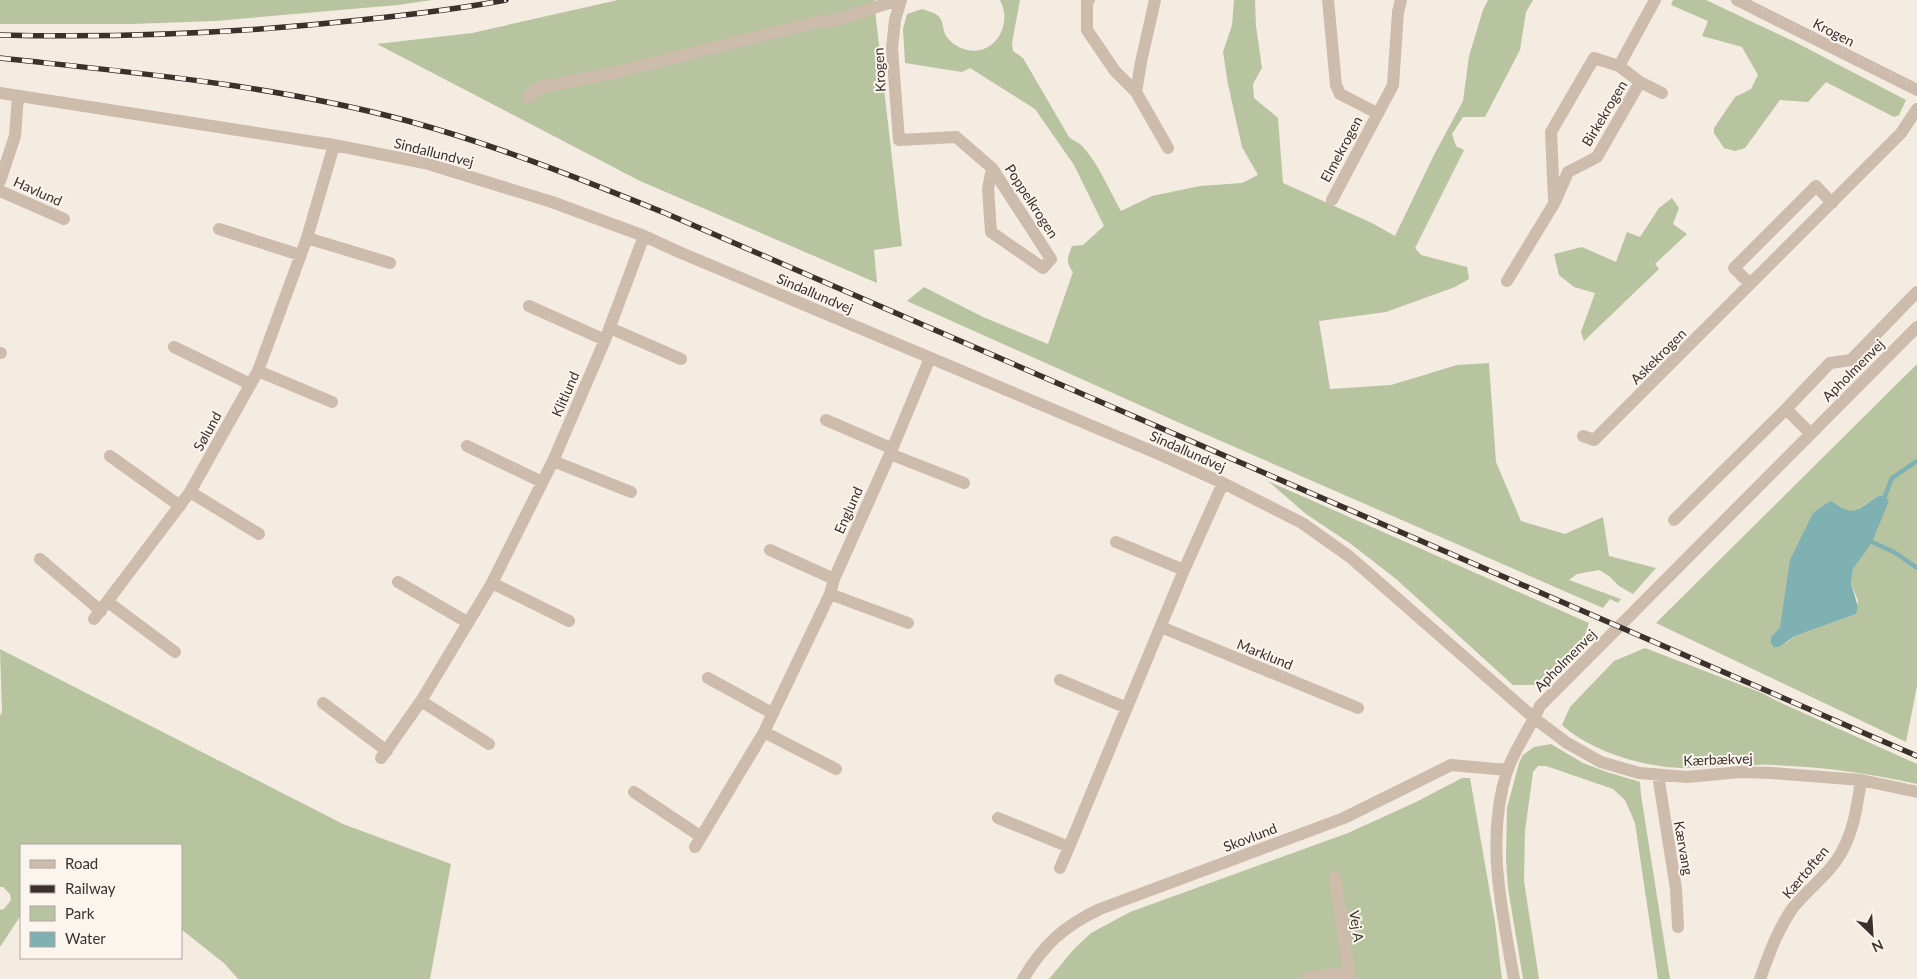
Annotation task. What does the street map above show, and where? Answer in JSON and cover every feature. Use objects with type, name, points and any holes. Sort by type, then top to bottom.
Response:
[{"type":"street","points":[[528,97],[538,88],[613,73],[817,22],[836,20],[899,0]]},
{"type":"street","name":"Krogen","points":[[899,0],[892,48],[899,140]]},
{"type":"street","points":[[1089,0],[1087,2],[1087,30],[1115,71],[1136,92],[1168,148]]},
{"type":"street","points":[[1136,92],[1156,0]]},
{"type":"street","name":"Elmekrogen","points":[[1328,0],[1336,85],[1340,94],[1377,113]]},
{"type":"street","name":"Elmekrogen","points":[[1332,200],[1393,85],[1398,12],[1401,0]]},
{"type":"street","name":"Birkekrogen","points":[[1619,66],[1655,0]]},
{"type":"street","name":"Krogen","points":[[1737,0],[1917,90]]},
{"type":"street","name":"Birkekrogen","points":[[1554,202],[1551,132],[1594,58],[1619,66],[1640,82],[1662,93]]},
{"type":"street","name":"Birkekrogen","points":[[1507,281],[1554,202],[1568,172],[1598,156],[1640,82]]},
{"type":"street","name":"Sindallundvej","points":[[0,93],[334,145],[425,163],[552,202],[644,236],[678,252],[1161,454],[1302,523],[1350,557],[1534,718]]},
{"type":"street","name":"Havlund","points":[[0,181],[15,136],[18,96]]},
{"type":"street","name":"Askekrogen","points":[[1583,436],[1594,440],[1901,133],[1917,109]]},
{"type":"street","name":"Poppelkrogen","points":[[899,140],[956,137],[992,168],[1051,259],[1042,268],[991,232],[988,189],[992,168]]},
{"type":"street","name":"Sølund","points":[[101,610],[190,492],[258,371],[308,238],[334,145]]},
{"type":"street","points":[[1750,284],[1734,268],[1816,186],[1832,202]]},
{"type":"street","name":"Havlund","points":[[0,191],[64,219]]},
{"type":"street","points":[[219,229],[300,256]]},
{"type":"street","name":"Klitlund","points":[[323,703],[384,754],[420,701],[492,583],[553,461],[608,334],[644,236]]},
{"type":"street","points":[[308,238],[390,263]]},
{"type":"street","name":"Apholmenvej","points":[[1674,520],[1830,363],[1851,360],[1917,292]]},
{"type":"street","points":[[529,306],[681,359]]},
{"type":"street","name":"Apholmenvej","points":[[1514,979],[1495,851],[1496,822],[1508,770],[1540,706],[1917,327]]},
{"type":"street","points":[[174,347],[250,384]]},
{"type":"street","name":"Englund","points":[[634,792],[698,842],[764,732],[830,594],[834,579],[930,358]]},
{"type":"street","points":[[258,371],[332,402]]},
{"type":"street","points":[[1786,409],[1811,434]]},
{"type":"street","points":[[826,420],[964,483]]},
{"type":"street","points":[[467,446],[542,482]]},
{"type":"street","points":[[110,456],[180,506]]},
{"type":"street","points":[[553,461],[631,492]]},
{"type":"street","points":[[1060,868],[1184,570],[1223,483]]},
{"type":"street","points":[[190,492],[259,534]]},
{"type":"street","points":[[1116,542],[1184,570]]},
{"type":"street","points":[[770,550],[834,579]]},
{"type":"street","points":[[40,559],[101,610],[174,652]]},
{"type":"street","points":[[398,582],[467,622]]},
{"type":"street","points":[[492,583],[569,622]]},
{"type":"street","points":[[830,594],[908,623]]},
{"type":"street","name":"Marklund","points":[[1161,627],[1358,708]]},
{"type":"street","points":[[708,678],[772,713]]},
{"type":"street","points":[[1060,680],[1127,708]]},
{"type":"street","points":[[420,701],[489,744]]},
{"type":"street","name":"Kærbækvej","points":[[1534,718],[1567,743],[1601,762],[1639,773],[1687,776],[1740,772],[1772,773],[1861,780],[1917,792]]},
{"type":"street","points":[[764,732],[836,769]]},
{"type":"street","name":"Skovlund","points":[[1023,979],[1041,952],[1064,929],[1100,910],[1344,818],[1451,765],[1508,770]]},
{"type":"street","name":"Kærvang","points":[[1658,775],[1674,871],[1678,926]]},
{"type":"street","name":"Kærtoften","points":[[1760,979],[1776,935],[1793,909],[1836,860],[1848,837],[1856,815],[1861,780]]},
{"type":"street","points":[[998,818],[1069,847]]},
{"type":"street","name":"Vej A","points":[[1335,877],[1350,976]]},
{"type":"street","points":[[1305,979],[1350,976]]},
{"type":"green space","points":[[0,0],[432,0],[398,5],[215,21],[132,24],[0,24]]},
{"type":"green space","points":[[618,0],[876,0],[874,1],[902,246],[874,250],[877,283],[640,181],[377,44],[472,33]]},
{"type":"green space","points":[[1000,0],[1020,0],[1012,43],[1013,51],[1023,58],[1069,137],[1081,145],[1094,161],[1121,211],[1152,196],[1200,186],[1242,183],[1258,175],[1242,147],[1223,52],[1232,25],[1234,0],[1255,0],[1256,26],[1262,68],[1253,84],[1254,98],[1278,118],[1283,183],[1372,223],[1395,236],[1434,155],[1463,101],[1469,56],[1483,10],[1488,0],[1533,0],[1526,12],[1520,50],[1485,117],[1463,117],[1452,134],[1456,146],[1464,150],[1415,248],[1421,255],[1467,267],[1469,279],[1455,287],[1386,312],[1319,321],[1330,389],[1391,385],[1457,365],[1489,363],[1496,462],[1521,521],[1565,534],[1603,517],[1609,556],[1656,568],[1633,594],[1619,586],[1609,576],[1599,570],[1577,574],[1569,580],[1621,599],[1618,603],[1610,599],[1603,608],[1182,424],[907,301],[924,287],[983,317],[1048,344],[1073,272],[1068,262],[1072,246],[1083,245],[1104,226],[1074,165],[1035,109],[970,68],[962,72],[905,63],[903,29],[907,14],[922,9],[935,14],[941,19],[946,36],[953,43],[960,48],[976,51],[991,45],[1002,30],[1004,15]]},
{"type":"green space","points":[[1673,0],[1706,0],[1795,42],[1906,100],[1899,115],[1894,117],[1826,82],[1808,102],[1780,100],[1745,148],[1735,151],[1724,148],[1714,133],[1714,128],[1735,97],[1751,89],[1758,75],[1742,47],[1702,36],[1708,21],[1671,5]]},
{"type":"green space","points":[[1672,198],[1679,208],[1673,224],[1687,234],[1655,264],[1659,269],[1584,341],[1581,332],[1595,293],[1574,287],[1559,275],[1554,254],[1582,247],[1616,262],[1627,232],[1640,237],[1659,208]]},
{"type":"green space","points":[[1917,364],[1917,686],[1906,742],[1656,623]],"holes":[[[1878,496],[1861,556],[1853,569],[1851,583],[1858,601],[1856,614],[1795,636],[1786,643],[1771,637],[1780,627],[1844,510],[1855,511]]]},
{"type":"green space","points":[[1268,481],[1589,623],[1584,638],[1535,685],[1513,685],[1396,579],[1351,544],[1306,514]]},
{"type":"green space","points":[[1645,648],[1762,693],[1917,764],[1917,784],[1864,774],[1792,766],[1752,765],[1686,768],[1654,765],[1620,757],[1588,743],[1562,725],[1570,707],[1614,661]]},
{"type":"green space","points":[[0,649],[343,824],[451,864],[430,979],[238,979],[225,964],[182,930],[182,844],[20,844],[20,917],[0,947],[0,910],[4,909],[11,900],[10,894],[3,887],[0,887],[0,716],[2,712]]},
{"type":"green space","points":[[1551,744],[1583,763],[1640,782],[1670,979],[1658,979],[1635,823],[1625,800],[1613,789],[1546,766],[1538,766],[1533,772],[1525,831],[1524,881],[1539,979],[1523,979],[1508,888],[1506,859],[1507,808],[1519,763],[1523,755],[1534,747]]},
{"type":"green space","points":[[1462,778],[1470,778],[1495,922],[1502,979],[1049,979],[1074,949],[1091,933],[1130,912],[1348,833],[1416,802]]},
{"type":"water","points":[[1878,496],[1885,496],[1889,501],[1872,542],[1853,569],[1851,583],[1858,607],[1856,614],[1795,636],[1779,647],[1774,647],[1771,643],[1771,637],[1780,627],[1790,560],[1813,513],[1831,501],[1845,509],[1855,510]]},
{"type":"waterway","points":[[1885,496],[1892,478],[1917,461]]},
{"type":"waterway","points":[[1872,542],[1894,552],[1917,568]]},
{"type":"railway","points":[[0,35],[135,35],[270,28],[415,14],[506,0]]},
{"type":"railway","points":[[0,58],[205,82],[307,98],[441,130],[538,163],[665,213],[1917,756]]}]
